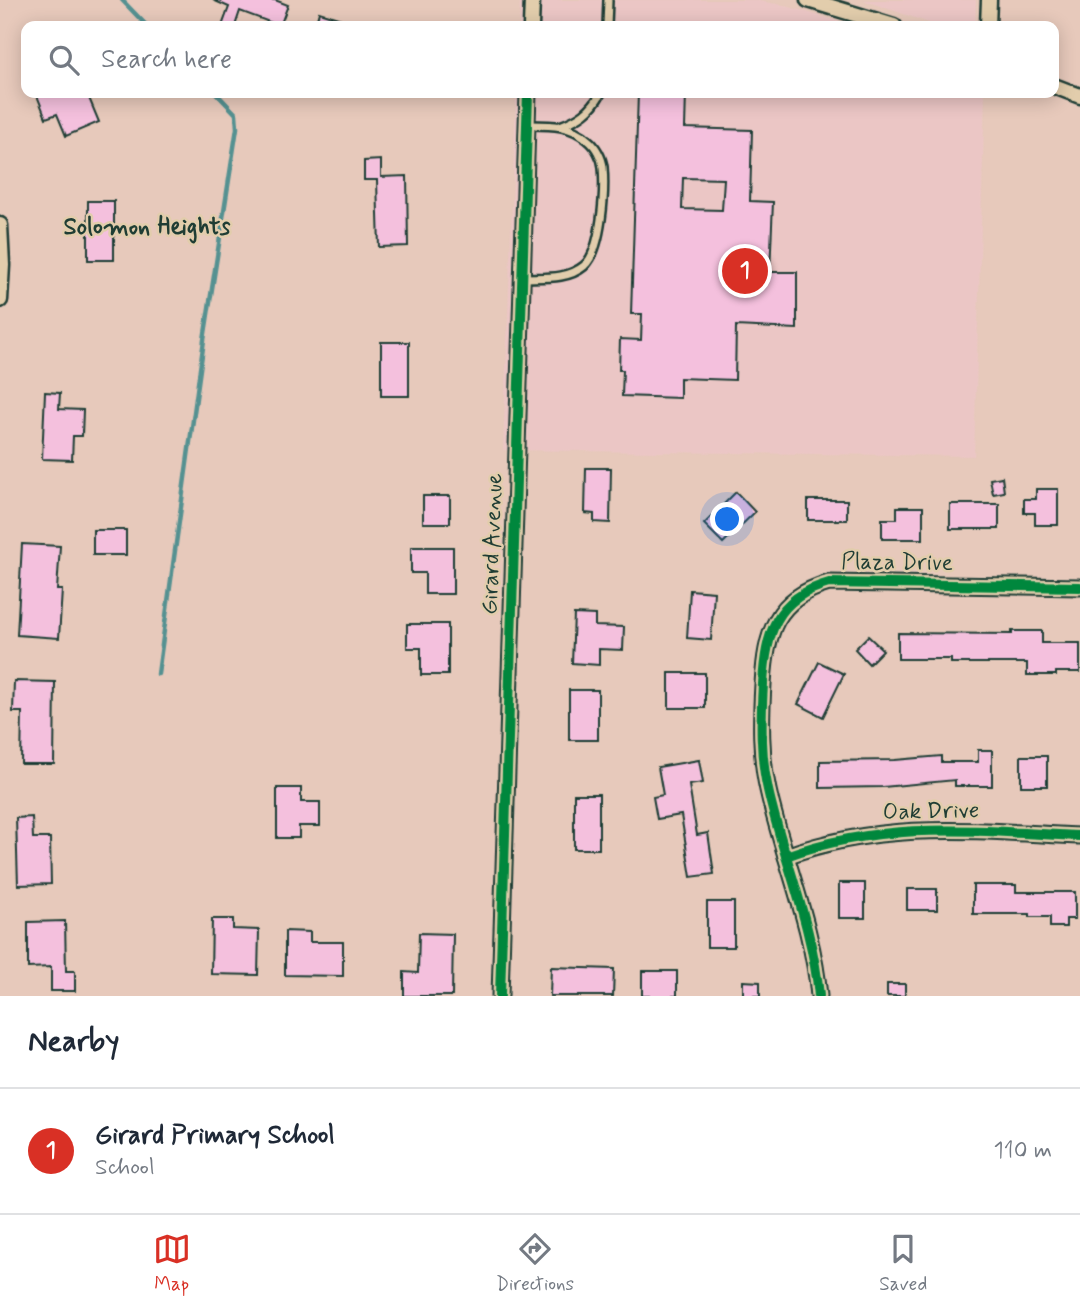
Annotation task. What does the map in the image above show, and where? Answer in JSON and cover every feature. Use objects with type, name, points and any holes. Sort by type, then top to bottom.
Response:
[{"type":"street","points":[[531,21],[532,0]]},
{"type":"street","points":[[808,0],[877,21]]},
{"type":"street","points":[[988,21],[989,0]]},
{"type":"street","points":[[1059,88],[1080,96]]},
{"type":"street","name":"Girard Avenue","points":[[500,996],[528,98]]},
{"type":"street","points":[[0,225],[0,300]]},
{"type":"street","name":"Plaza Drive","points":[[819,996],[813,956],[767,788],[761,724],[765,649],[770,630],[779,615],[794,599],[810,589],[829,583],[1080,587]]},
{"type":"street","name":"Oak Drive","points":[[786,856],[847,838],[912,830],[1080,836]]},
{"type":"lane","points":[[607,21],[608,0]]},
{"type":"lane","points":[[559,126],[576,120],[591,110],[598,98]]},
{"type":"lane","points":[[522,278],[560,277],[587,264],[600,234],[603,165],[598,151],[588,139],[575,131],[559,126],[527,124]]},
{"type":"shaded area","points":[[520,0],[753,0],[783,5],[837,21],[519,21]]},
{"type":"shaded area","points":[[863,0],[976,0],[975,21],[924,21]]},
{"type":"shaded area","points":[[516,98],[985,98],[974,456],[503,450]]},
{"type":"building","points":[[213,0],[275,0],[288,5],[282,21],[267,21],[240,11],[237,21],[224,21],[229,7]]},
{"type":"building","points":[[319,12],[348,21],[316,21]]},
{"type":"building","points":[[38,98],[89,98],[99,122],[66,136],[57,114],[46,118]]},
{"type":"building","points":[[638,98],[686,98],[685,128],[752,130],[750,201],[773,202],[770,272],[797,272],[797,329],[736,326],[735,380],[680,378],[680,398],[622,396],[620,339],[641,340],[642,314],[631,314]],"holes":[[[683,178],[724,179],[722,210],[682,209]]]},
{"type":"building","points":[[381,160],[381,177],[407,176],[408,246],[379,247],[377,180],[364,180],[364,161]]},
{"type":"building","points":[[88,201],[114,201],[114,260],[88,260]]},
{"type":"building","points":[[381,342],[409,342],[409,396],[381,396]]},
{"type":"building","points":[[45,392],[60,393],[59,409],[83,410],[82,436],[73,436],[72,460],[42,459]]},
{"type":"building","points":[[586,468],[611,468],[610,523],[594,522],[594,514],[585,513]]},
{"type":"building","points":[[1002,477],[1004,492],[993,494],[990,479]]},
{"type":"building","points":[[1036,489],[1058,489],[1058,525],[1035,525],[1035,513],[1024,513],[1024,499],[1036,499]]},
{"type":"building","points":[[736,492],[755,512],[723,543],[704,524]]},
{"type":"building","points":[[423,496],[450,496],[450,523],[423,523]]},
{"type":"building","points":[[808,500],[847,500],[847,520],[808,520]]},
{"type":"building","points":[[950,504],[999,504],[999,529],[950,529]]},
{"type":"building","points":[[897,507],[923,507],[923,539],[882,539],[882,519],[897,519]]},
{"type":"building","points":[[93,530],[126,530],[126,555],[93,555]]},
{"type":"building","points":[[22,544],[60,546],[57,590],[62,590],[59,638],[17,635]]},
{"type":"building","points":[[411,547],[453,547],[453,594],[425,594],[425,573],[411,573]]},
{"type":"building","points":[[690,590],[714,592],[711,640],[687,638]]},
{"type":"building","points":[[574,614],[595,615],[595,626],[624,627],[623,650],[599,649],[599,665],[572,663]]},
{"type":"building","points":[[407,624],[448,624],[448,675],[421,675],[421,648],[407,648]]},
{"type":"building","points":[[1012,631],[1042,631],[1042,643],[1080,643],[1080,672],[1027,675],[1027,663],[951,663],[951,659],[898,659],[898,633],[1012,634]]},
{"type":"building","points":[[868,636],[883,650],[869,664],[855,649]]},
{"type":"building","points":[[819,662],[844,674],[823,717],[798,704]]},
{"type":"building","points":[[669,673],[705,673],[705,708],[669,708]]},
{"type":"building","points":[[14,681],[55,682],[54,764],[21,764],[22,712],[13,712]]},
{"type":"building","points":[[569,690],[598,690],[598,740],[569,740]]},
{"type":"building","points":[[978,750],[992,750],[992,786],[955,786],[955,780],[883,787],[820,788],[820,761],[941,756],[941,762],[978,762]]},
{"type":"building","points":[[1021,756],[1047,756],[1047,786],[1021,786]]},
{"type":"building","points":[[699,760],[703,783],[689,785],[697,835],[708,833],[714,874],[691,877],[681,815],[657,819],[653,797],[663,795],[658,767]]},
{"type":"building","points":[[277,788],[301,788],[301,802],[320,802],[320,826],[299,826],[299,838],[277,838]]},
{"type":"building","points":[[574,794],[599,794],[599,849],[574,849]]},
{"type":"building","points":[[32,817],[33,838],[50,838],[51,884],[18,885],[16,818]]},
{"type":"building","points":[[839,883],[865,883],[865,918],[839,918]]},
{"type":"building","points":[[973,885],[1016,885],[1016,892],[1075,892],[1075,919],[1066,919],[1066,927],[1050,927],[1050,917],[1030,917],[1030,914],[973,914]]},
{"type":"building","points":[[907,889],[937,889],[937,910],[907,910]]},
{"type":"building","points":[[707,902],[734,902],[734,947],[707,947]]},
{"type":"building","points":[[212,919],[233,919],[233,929],[259,930],[258,975],[211,974]]},
{"type":"building","points":[[65,921],[66,971],[75,971],[75,991],[51,991],[51,967],[28,968],[28,922]]},
{"type":"building","points":[[285,931],[310,932],[310,942],[343,942],[343,976],[285,975]]},
{"type":"building","points":[[419,933],[453,934],[452,996],[404,996],[404,972],[418,973]]},
{"type":"building","points":[[551,967],[614,969],[613,996],[550,996]]},
{"type":"building","points":[[642,971],[677,971],[677,996],[642,996]]},
{"type":"building","points":[[743,981],[760,982],[760,996],[743,996]]},
{"type":"building","points":[[887,984],[905,984],[905,996],[887,996]]},
{"type":"waterway","points":[[122,0],[142,21]]},
{"type":"waterway","points":[[158,674],[204,340],[237,128],[236,114],[221,98]]},
{"type":"cycle path","points":[[500,996],[528,98]]},
{"type":"cycle path","points":[[819,996],[811,944],[774,816],[762,750],[764,666],[777,620],[796,598],[829,583],[1080,587]]},
{"type":"cycle path","points":[[786,856],[860,837],[896,833],[968,831],[1080,836]]},
{"type":"place","name":"Girard Primary School","points":[[745,271]]},
{"type":"district","name":"Solomon Heights","points":[[147,227]]}]
